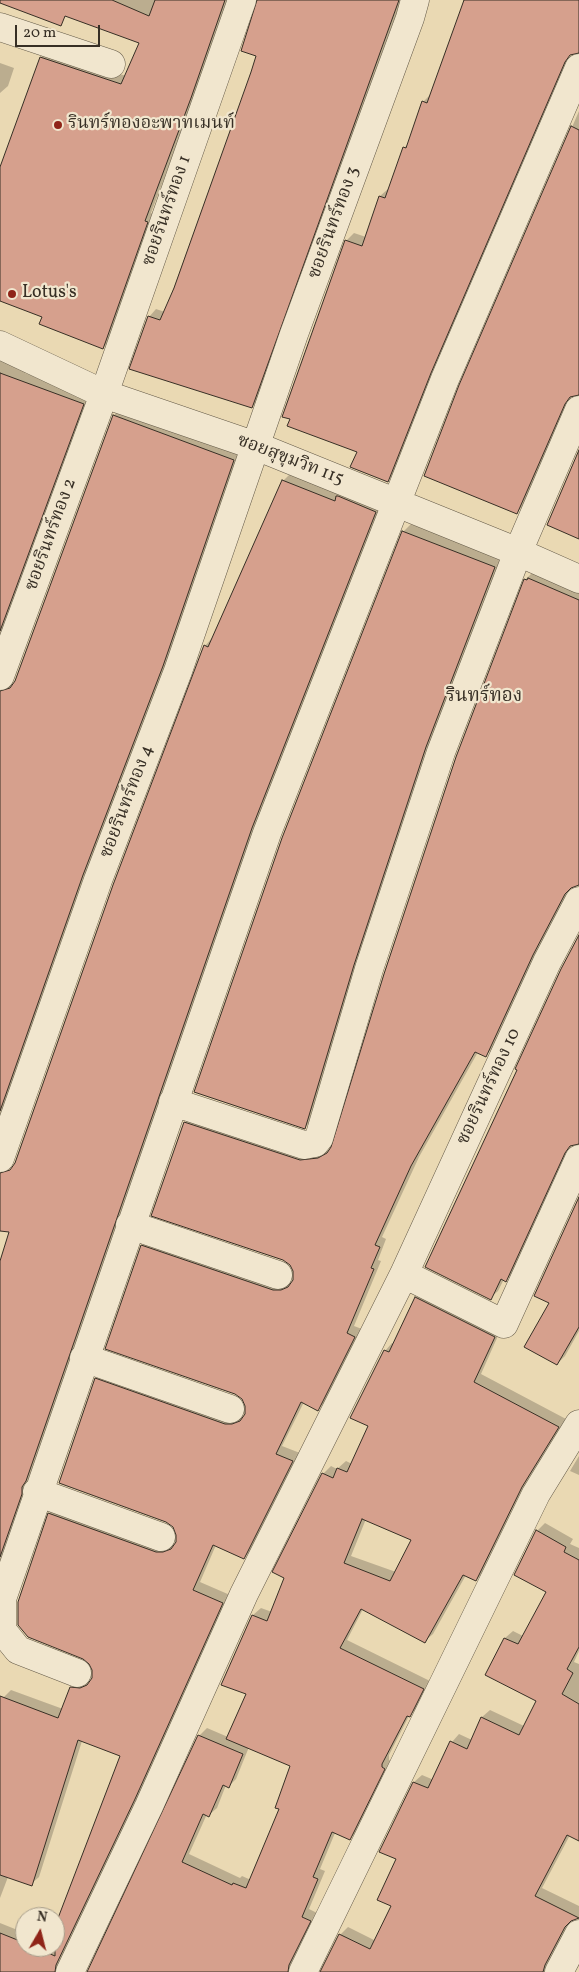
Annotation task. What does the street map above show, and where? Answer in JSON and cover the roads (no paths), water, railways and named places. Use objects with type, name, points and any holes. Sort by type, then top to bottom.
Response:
[{"type":"street","name":"ซอยรินทร์ทอง 1","points":[[104,394],[242,0]]},
{"type":"street","name":"ซอยรินทร์ทอง 3","points":[[256,446],[294,334],[407,27],[414,0]]},
{"type":"street","points":[[0,26],[111,64]]},
{"type":"street","points":[[77,1673],[18,1650],[2,1630],[2,1599],[267,833],[445,379],[570,111],[579,68]]},
{"type":"street","name":"ซอยสุขุมวิท 115","points":[[0,345],[104,394],[256,446],[518,552],[579,580]]},
{"type":"street","name":"ซอยรินทร์ทอง 2","points":[[0,676],[104,394]]},
{"type":"street","points":[[173,1102],[304,1145],[315,1143],[319,1138],[369,969],[441,752],[518,552],[579,410]]},
{"type":"street","name":"ซอยรินทร์ทอง 4","points":[[0,1158],[98,880],[178,670],[256,446]]},
{"type":"street","name":"ซอยรินทร์ทอง 10","points":[[70,1972],[149,1806],[244,1594],[404,1274],[547,962],[579,901]]},
{"type":"street","points":[[404,1274],[504,1324],[579,1159]]},
{"type":"street","points":[[130,1225],[278,1275]]},
{"type":"street","points":[[84,1358],[230,1409]]},
{"type":"street","points":[[303,1972],[536,1494],[579,1424]]},
{"type":"street","points":[[38,1492],[161,1537]]},
{"type":"street","points":[[558,1972],[579,1934]]},
{"type":"place","name":"รินทร์ทองอะพาทเมนท์","points":[[58,125]]},
{"type":"place","name":"Lotus's","points":[[12,294]]},
{"type":"district","name":"รินทร์ทอง","points":[[484,698]]}]
